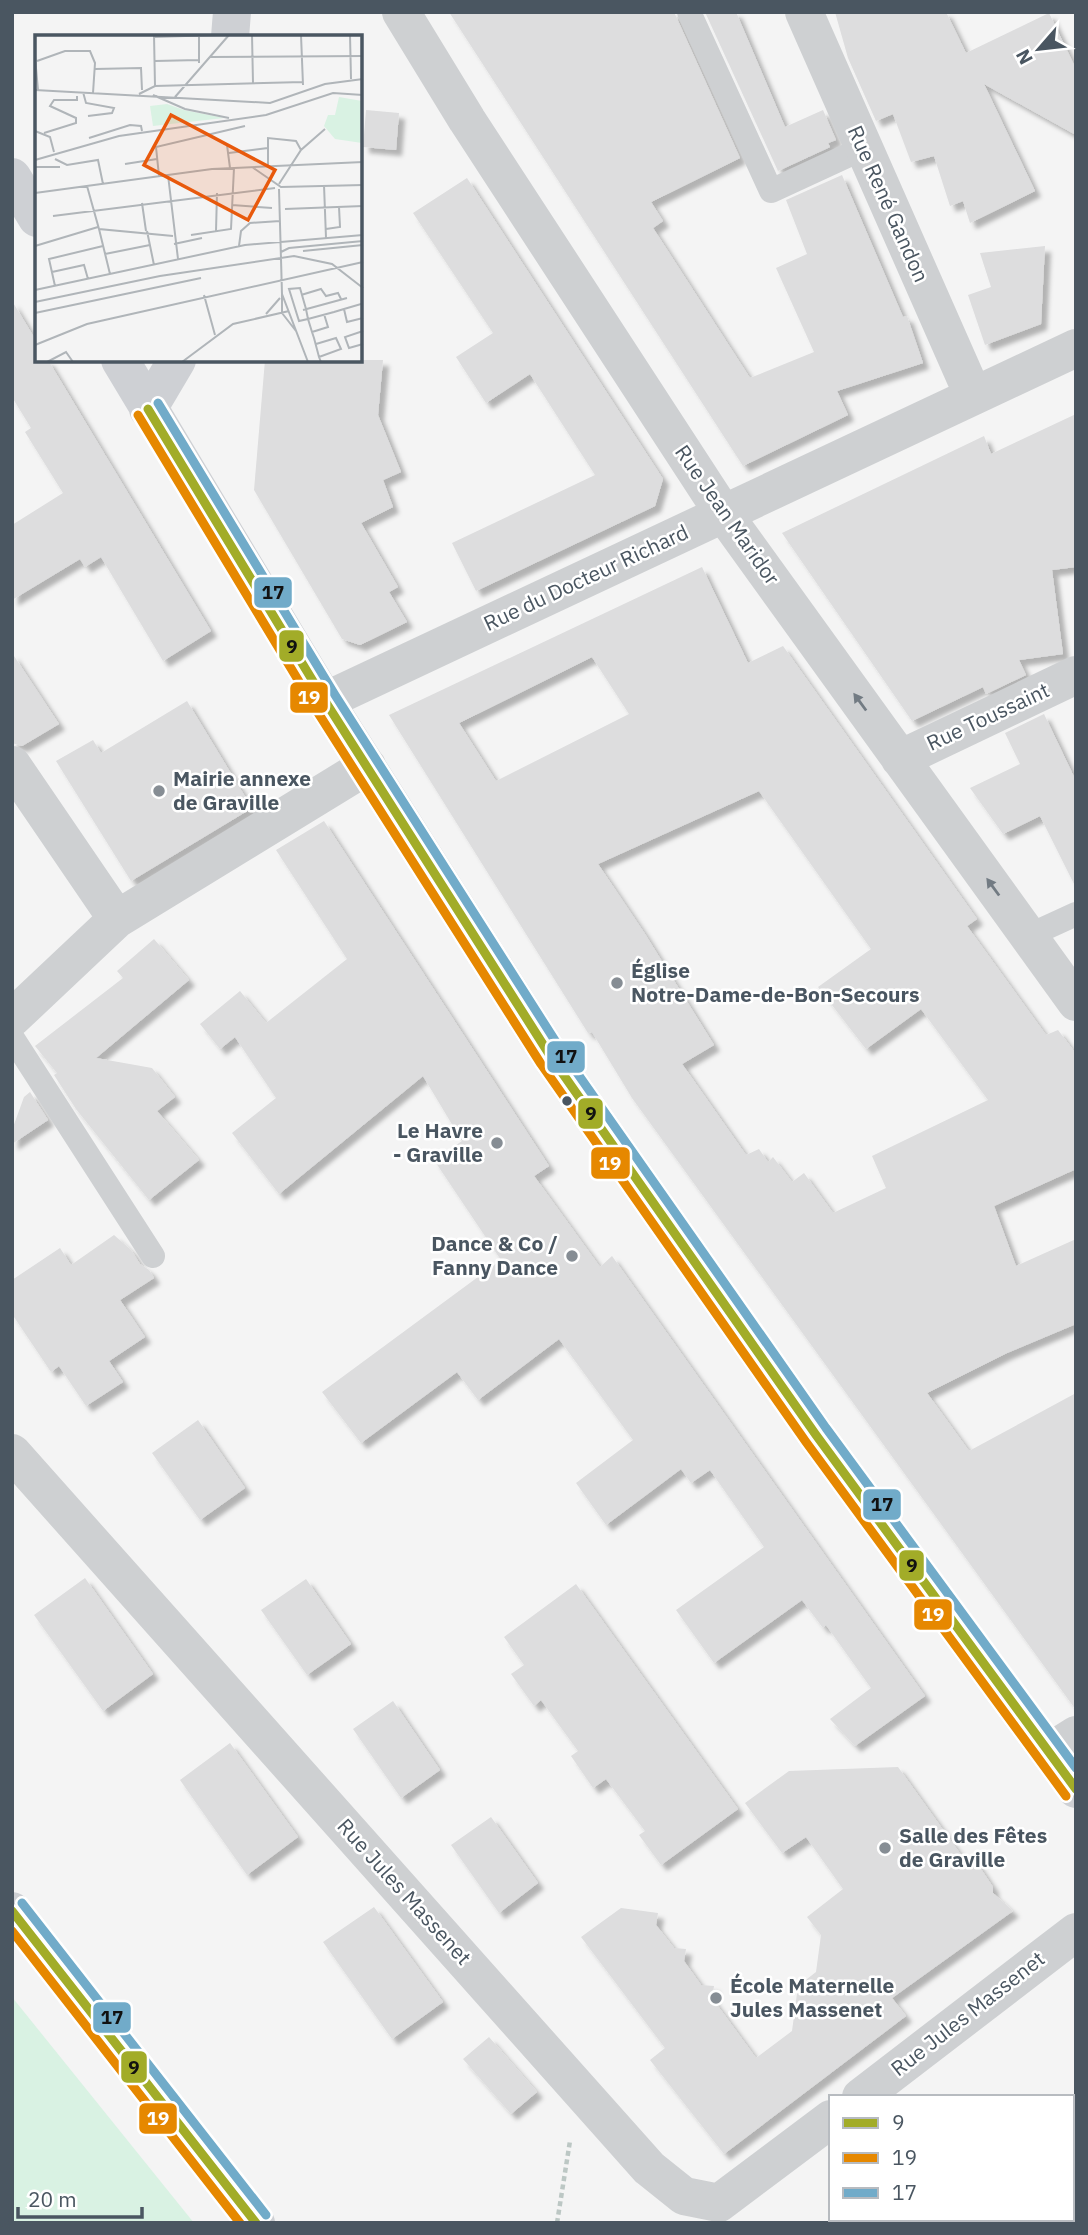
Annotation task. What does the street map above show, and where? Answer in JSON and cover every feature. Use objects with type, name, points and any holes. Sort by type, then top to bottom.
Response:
[{"type":"main road","points":[[230,35],[232,12]]},
{"type":"main road","points":[[12,177],[35,215]]},
{"type":"main road","points":[[121,362],[325,701],[575,1093],[817,1435],[1062,1743],[1076,1789]]},
{"type":"main road","points":[[148,409],[176,362]]},
{"type":"main road","points":[[12,1911],[256,2223]]},
{"type":"street","name":"Rue Jean Maridor","points":[[401,12],[467,120],[723,513],[1076,1002]]},
{"type":"street","name":"Rue René Gandon","points":[[804,12],[973,396]]},
{"type":"street","name":"Rue du Docteur Richard","points":[[325,701],[1076,348]]},
{"type":"street","name":"Rue Toussaint","points":[[900,758],[1076,675]]},
{"type":"street","points":[[12,765],[117,919]]},
{"type":"street","points":[[12,1018],[117,919],[367,766]]},
{"type":"street","name":"Rue Jules Massenet","points":[[12,1452],[649,2168],[684,2196],[718,2216],[829,2121]]},
{"type":"street","name":"Rue Jules Massenet","points":[[877,2092],[1076,1931]]},
{"type":"lane","points":[[689,12],[771,191],[864,148]]},
{"type":"lane","points":[[1028,936],[1076,914]]},
{"type":"lane","points":[[12,1037],[153,1256]]},
{"type":"path","points":[[557,2223],[568,2144],[596,2108]]},
{"type":"green space","points":[[12,1997],[194,2223],[12,2223]]},
{"type":"building","points":[[449,12],[674,12],[740,158],[651,202],[663,221],[653,228],[750,378],[814,352],[776,268],[807,254],[786,200],[842,175],[903,317],[907,316],[923,363],[837,391],[848,415],[743,466]]},
{"type":"building","points":[[705,12],[736,12],[785,127],[823,110],[836,140],[828,143],[830,147],[778,171]]},
{"type":"building","points":[[835,12],[946,12],[966,53],[1049,13],[1076,69],[1076,135],[984,84],[1035,191],[970,223],[963,201],[950,206],[934,156],[911,162],[893,114],[876,121],[848,58]]},
{"type":"building","points":[[366,110],[399,113],[396,150],[363,147]]},
{"type":"building","points":[[467,178],[663,479],[655,506],[476,591],[452,543],[595,475],[530,374],[486,403],[456,357],[493,333],[413,213]]},
{"type":"building","points":[[1045,246],[1041,324],[985,345],[968,295],[991,287],[980,253]]},
{"type":"building","points":[[12,301],[35,339],[35,362],[49,362],[211,631],[163,661],[101,557],[85,567],[80,559],[12,600],[12,525],[63,493],[25,432],[31,428],[12,397]]},
{"type":"building","points":[[383,360],[378,415],[401,472],[383,480],[393,507],[361,523],[398,587],[389,592],[407,622],[360,645],[342,639],[254,490],[265,362]]},
{"type":"building","points":[[1076,414],[1076,567],[1052,570],[1063,654],[1019,660],[1026,675],[986,694],[983,687],[912,721],[782,533],[984,436],[991,454]]},
{"type":"building","points":[[702,567],[748,663],[783,646],[977,919],[967,926],[1046,1035],[1058,1030],[1076,1054],[1076,1169],[994,1206],[1016,1266],[1076,1239],[1076,1324],[1007,1353],[927,1393],[969,1451],[1076,1393],[1076,1710],[632,1098],[592,1032],[588,1033],[389,715]],"holes":[[[592,657],[629,714],[496,781],[459,723]],[[759,791],[871,949],[818,987],[866,1049],[921,1009],[988,1100],[872,1156],[886,1188],[833,1213],[804,1173],[792,1182],[773,1157],[768,1162],[759,1149],[746,1155],[682,1064],[714,1045],[598,864]]]},
{"type":"building","points":[[12,653],[59,724],[22,746],[12,743]]},
{"type":"building","name":"Mairie annexe de Graville","points":[[187,701],[252,808],[131,881],[56,761],[93,740],[101,753]]},
{"type":"building","points":[[1044,714],[1076,781],[1076,888],[1040,816],[1003,834],[970,788],[1020,764],[1005,733]]},
{"type":"building","points":[[324,821],[549,1166],[534,1176],[600,1267],[612,1256],[925,1696],[855,1746],[830,1719],[871,1688],[826,1625],[823,1628],[802,1600],[714,1663],[676,1610],[764,1547],[710,1470],[691,1483],[681,1469],[606,1525],[576,1483],[633,1440],[559,1339],[478,1400],[457,1372],[361,1443],[322,1392],[501,1260],[434,1160],[462,1141],[423,1076],[279,1194],[232,1133],[276,1098],[235,1037],[220,1049],[200,1024],[240,991],[266,1023],[347,959],[276,850]]},
{"type":"building","points":[[154,939],[189,980],[96,1058],[152,1068],[175,1097],[157,1111],[199,1160],[149,1200],[76,1109],[54,1075],[57,1073],[35,1046],[123,978],[117,971]]},
{"type":"building","points":[[30,1092],[48,1120],[12,1144],[12,1130],[24,1097]]},
{"type":"building","points":[[114,1235],[131,1250],[154,1278],[120,1300],[145,1337],[109,1361],[123,1382],[86,1406],[59,1366],[51,1372],[12,1314],[12,1280],[60,1248],[71,1265]]},
{"type":"building","points":[[198,1420],[245,1488],[200,1520],[152,1453]]},
{"type":"building","points":[[85,1578],[153,1674],[103,1711],[34,1615]]},
{"type":"building","points":[[306,1579],[351,1644],[307,1675],[261,1610]]},
{"type":"building","points":[[576,1584],[738,1809],[661,1865],[639,1835],[645,1831],[606,1779],[593,1788],[571,1756],[578,1751],[541,1700],[534,1706],[511,1674],[524,1665],[504,1637]]},
{"type":"building","points":[[393,1701],[440,1770],[401,1798],[353,1729]]},
{"type":"building","points":[[230,1743],[298,1837],[247,1875],[180,1780]]},
{"type":"building","points":[[898,1767],[964,1859],[971,1854],[993,1887],[993,1893],[1013,1911],[892,1998],[906,2016],[724,2154],[650,2060],[665,2048],[581,1937],[621,1908],[658,1913],[656,1925],[674,1948],[686,1949],[684,1961],[701,1985],[714,1986],[712,1998],[756,2058],[792,2031],[798,1986],[816,1972],[821,1935],[807,1917],[843,1889],[806,1837],[782,1853],[745,1803],[789,1771]]},
{"type":"building","points":[[491,1817],[538,1883],[499,1913],[451,1845]]},
{"type":"building","points":[[374,1907],[443,2002],[392,2039],[323,1942]]},
{"type":"building","points":[[489,2037],[537,2092],[511,2114],[463,2059]]},
{"type":"transit line","name":"17","points":[[158,403],[335,695],[561,1050],[826,1428],[1076,1768]]},
{"type":"transit line","name":"9","points":[[148,409],[325,701],[551,1057],[816,1435],[1076,1789]]},
{"type":"transit line","name":"19","points":[[138,415],[315,708],[541,1064],[806,1442],[1066,1796]]},
{"type":"transit line","name":"17","points":[[22,1903],[266,2215]]},
{"type":"transit line","name":"9","points":[[12,1911],[256,2223]]},
{"type":"transit line","name":"19","points":[[12,1931],[240,2223]]},
{"type":"place","name":"Mairie annexe de Graville","points":[[159,791]]},
{"type":"place","name":"Église Notre-Dame-de-Bon-Secours","points":[[617,983]]},
{"type":"place","name":"Le Havre - Graville","points":[[497,1143]]},
{"type":"place","name":"Dance & Co / Fanny Dance","points":[[572,1256]]},
{"type":"place","name":"Salle des Fêtes de Graville","points":[[885,1848]]},
{"type":"place","name":"École Maternelle Jules Massenet","points":[[716,1998]]}]
